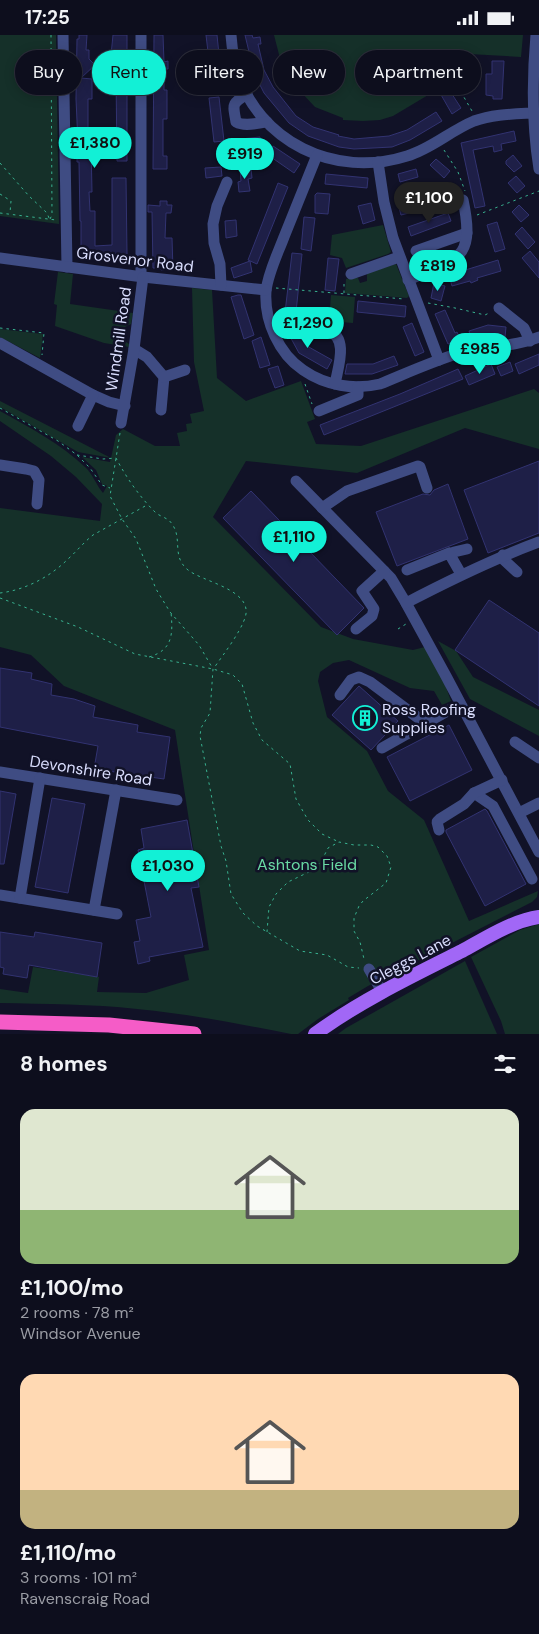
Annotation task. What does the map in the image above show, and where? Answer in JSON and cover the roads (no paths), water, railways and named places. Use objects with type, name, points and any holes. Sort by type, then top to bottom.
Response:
[{"type":"highway","points":[[0,1022],[109,1025],[194,1034]]},
{"type":"main road","name":"Cleggs Lane","points":[[315,1034],[336,1019],[383,993],[511,925],[532,918],[539,910]]},
{"type":"street","points":[[63,35],[67,267]]},
{"type":"street","name":"Windmill Road","points":[[121,423],[134,349],[142,277],[141,35]]},
{"type":"street","points":[[230,35],[233,50]]},
{"type":"street","points":[[536,35],[533,75],[539,169]]},
{"type":"street","points":[[246,95],[235,102],[236,122],[240,125],[249,125],[267,122]]},
{"type":"street","points":[[248,95],[267,122],[292,143],[317,155],[346,162],[378,162],[406,157],[478,120],[494,116],[534,113]]},
{"type":"street","points":[[317,155],[277,254],[266,289],[267,309],[275,335],[290,359],[303,370],[311,376],[335,384],[358,387],[380,384],[439,360],[472,351],[517,345],[535,339],[499,308]]},
{"type":"street","points":[[378,162],[384,202],[399,257],[439,360]]},
{"type":"street","points":[[221,285],[220,264],[214,243],[213,224],[218,194],[227,181]]},
{"type":"street","points":[[408,280],[452,261],[464,249],[467,219],[463,200]]},
{"type":"street","points":[[416,251],[430,250],[467,233]]},
{"type":"street","points":[[464,249],[476,254]]},
{"type":"street","points":[[359,274],[399,257]]},
{"type":"street","name":"Grosvenor Road","points":[[0,258],[142,277],[266,289]]},
{"type":"street","points":[[328,330],[334,332],[339,338],[341,346],[335,384]]},
{"type":"street","points":[[0,343],[93,395],[125,406]]},
{"type":"street","points":[[134,349],[147,357],[164,377],[160,411]]},
{"type":"street","points":[[164,377],[185,370]]},
{"type":"street","points":[[323,407],[358,395],[358,387]]},
{"type":"street","points":[[78,426],[93,395]]},
{"type":"street","points":[[0,465],[34,471],[38,480],[40,499]]},
{"type":"street","points":[[322,508],[348,491],[418,466],[427,488]]},
{"type":"street","points":[[296,481],[391,578],[502,780],[539,852]]},
{"type":"street","points":[[406,603],[502,555],[539,542]]},
{"type":"street","points":[[407,570],[449,553],[451,555],[454,552],[467,549]]},
{"type":"street","points":[[451,555],[461,574]]},
{"type":"street","points":[[502,555],[504,560],[517,572]]},
{"type":"street","points":[[356,629],[372,615],[374,609],[362,591],[384,571]]},
{"type":"street","points":[[340,695],[351,680],[360,677],[370,682],[425,723]]},
{"type":"street","points":[[382,748],[460,703]]},
{"type":"street","points":[[515,742],[539,758]]},
{"type":"street","name":"Devonshire Road","points":[[0,772],[177,800]]},
{"type":"street","points":[[20,898],[40,778]]},
{"type":"street","points":[[439,830],[437,822],[440,819],[464,804],[474,793],[502,780]]},
{"type":"street","points":[[94,910],[116,790]]},
{"type":"street","points":[[474,793],[493,806],[532,879]]},
{"type":"street","points":[[519,813],[539,803]]},
{"type":"street","points":[[513,844],[530,835]]},
{"type":"street","points":[[0,895],[117,914]]},
{"type":"street","points":[[369,969],[383,993]]},
{"type":"place","name":"Ross Roofing Supplies","points":[[365,718]]},
{"type":"park label","name":"Ashtons Field","points":[[307,864]]}]
